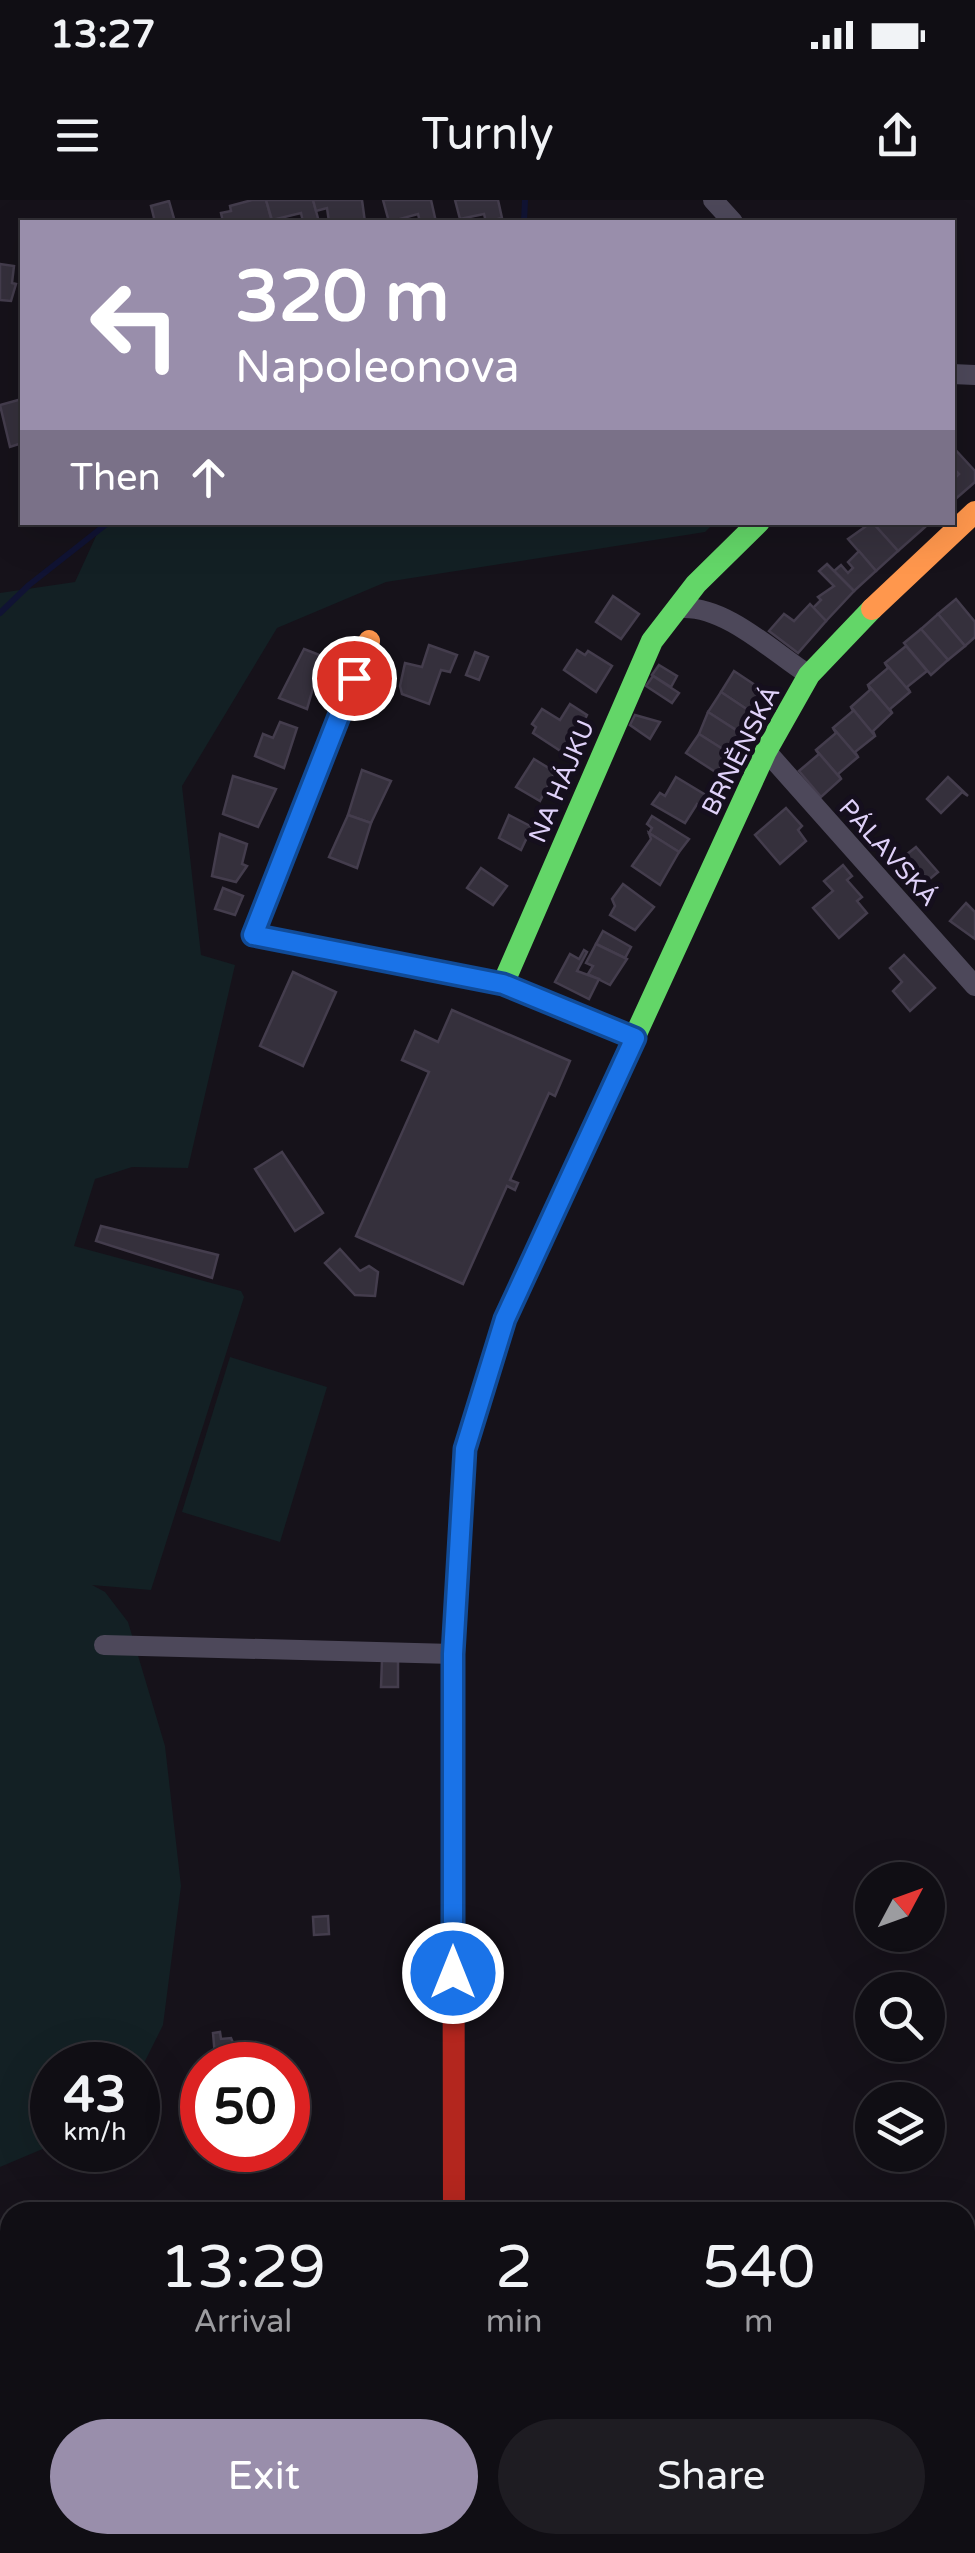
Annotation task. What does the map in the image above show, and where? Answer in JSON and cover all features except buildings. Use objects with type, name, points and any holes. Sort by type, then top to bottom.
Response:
[{"type":"main road","name":"BRNĚNSKÁ","points":[[454,2202],[453,1654],[465,1449],[505,1319],[766,751],[809,675],[904,575],[975,512]]},
{"type":"main road","name":"NA HÁJKU","points":[[503,984],[652,641],[682,608],[696,584],[756,525]]},
{"type":"main road","points":[[369,641],[253,935],[503,984],[635,1038]]},
{"type":"street","points":[[713,200],[732,220]]},
{"type":"street","points":[[682,608],[700,607],[717,615],[809,675]]},
{"type":"street","name":"PÁLAVSKÁ","points":[[766,751],[975,986]]},
{"type":"street","points":[[104,1645],[453,1654]]},
{"type":"shaded area","points":[[101,525],[712,525],[705,532],[386,582],[277,628],[182,786],[201,955],[235,965],[188,1168],[132,1167],[95,1179],[74,1246],[241,1291],[244,1297],[151,1590],[92,1585],[105,1592],[128,1622],[165,1746],[181,1886],[163,2025],[154,2042],[30,2042],[30,2154],[0,2167],[0,593],[75,582]]},
{"type":"shaded area","points":[[230,1357],[327,1387],[280,1542],[182,1512]]},
{"type":"waterway","points":[[524,220],[525,200]]},
{"type":"waterway","points":[[0,613],[105,525]]},
{"type":"traffic: fast","points":[[503,984],[652,641],[696,584],[756,525]]},
{"type":"traffic: fast","points":[[459,1555],[465,1449],[505,1319],[766,751],[809,675],[872,609]]},
{"type":"traffic: fast","points":[[328,950],[503,984],[635,1038]]},
{"type":"traffic: slow","points":[[872,609],[975,512]]},
{"type":"traffic: slow","points":[[328,950],[253,935],[369,641]]},
{"type":"traffic: jam","points":[[454,2202],[453,1654],[459,1555]]},
{"type":"route","points":[[354,678],[253,935],[503,984],[635,1038],[505,1319],[465,1449],[453,1654],[453,1973]]}]
